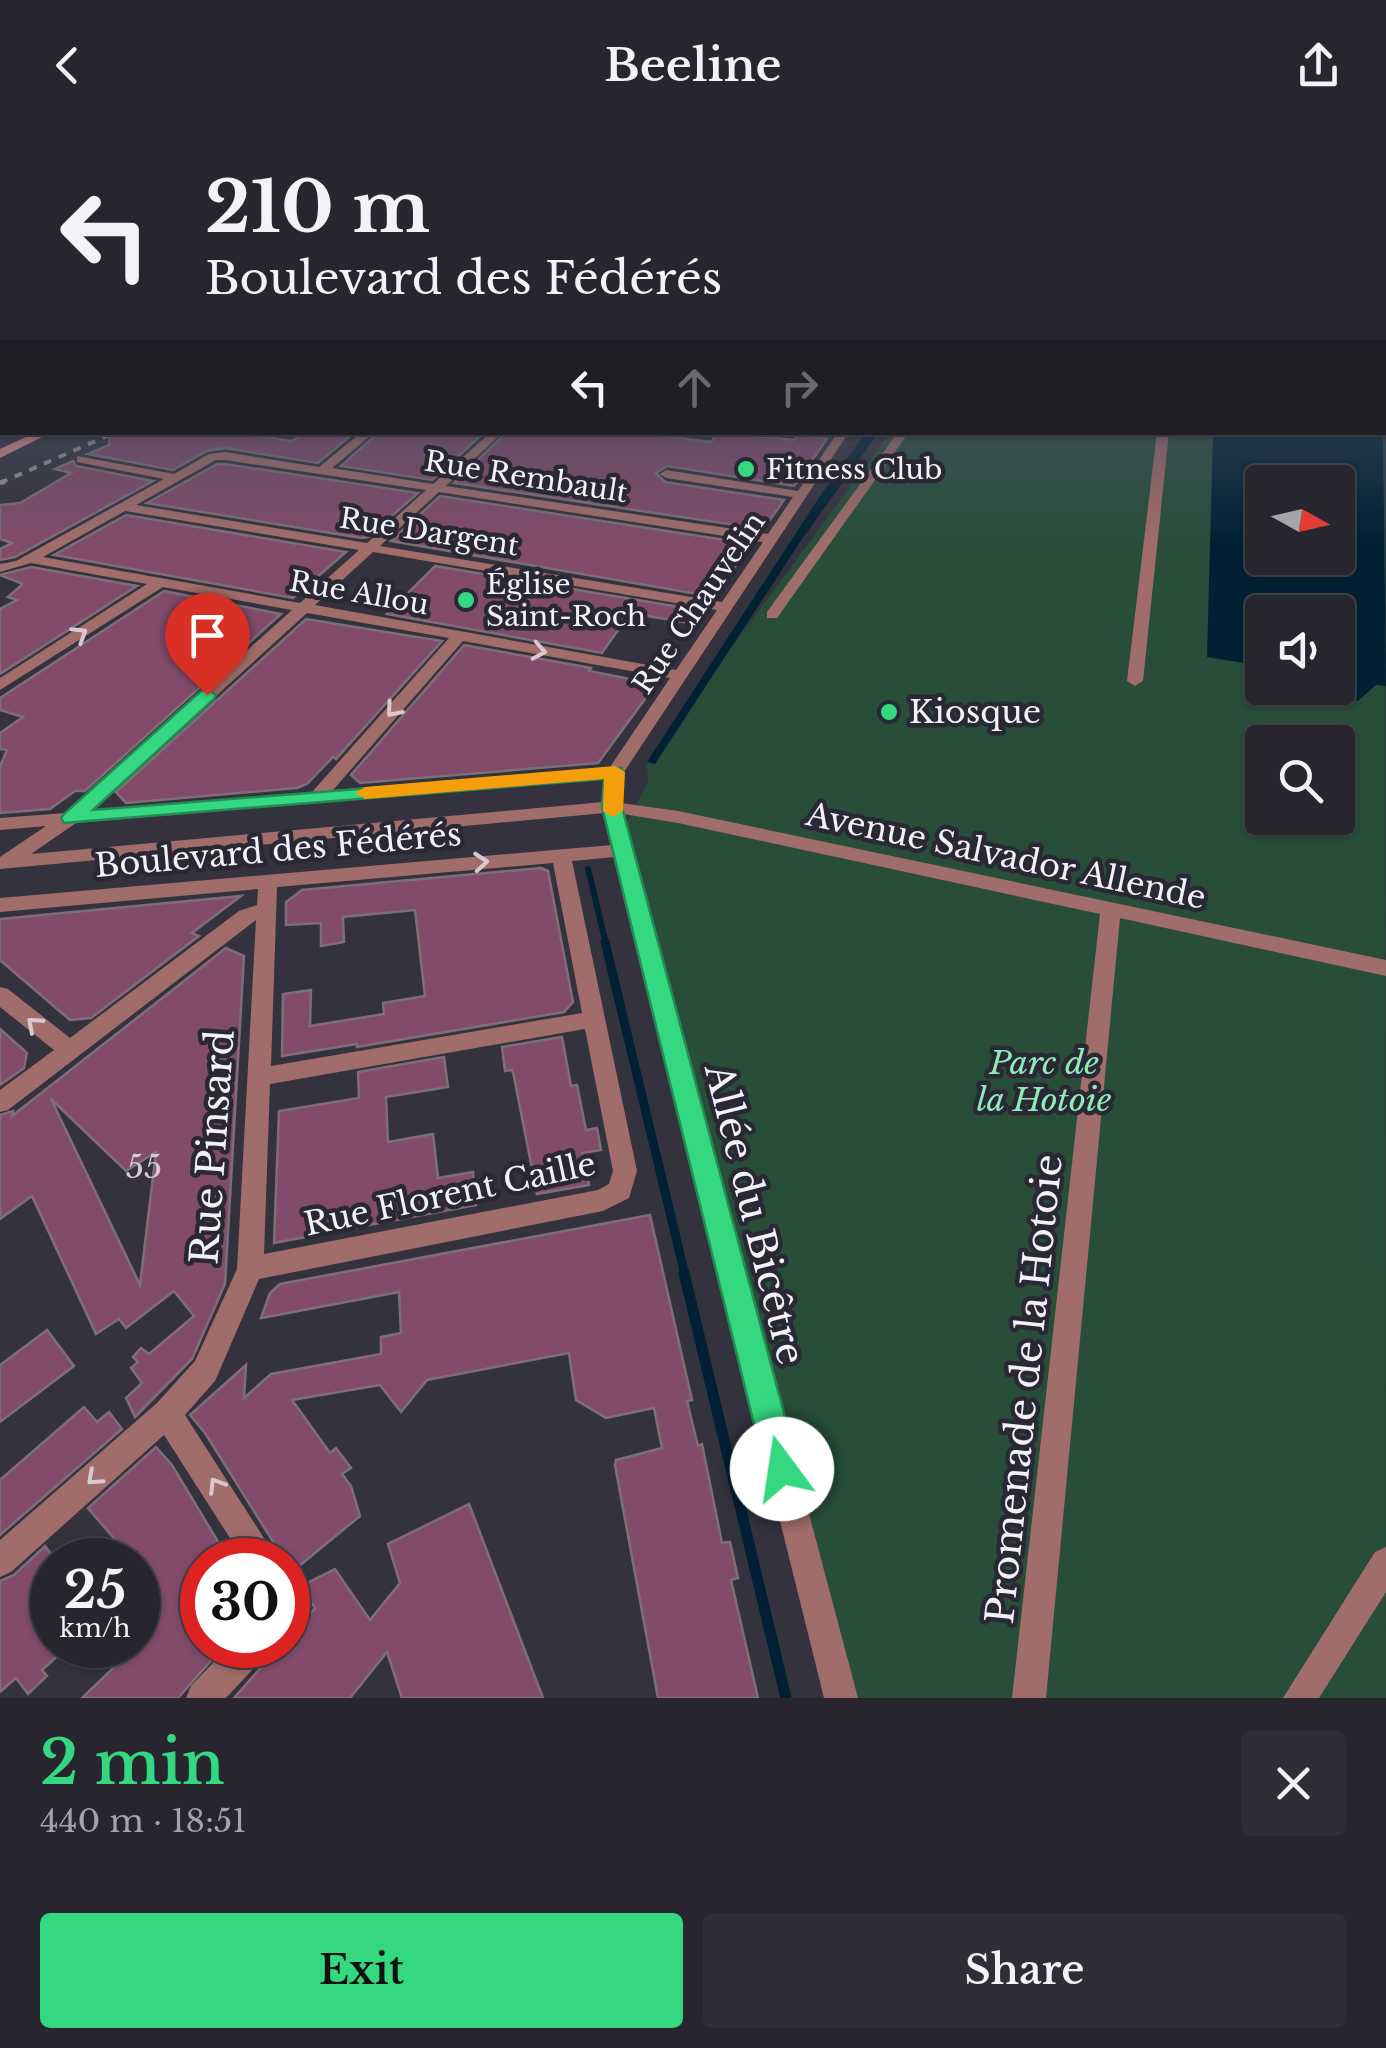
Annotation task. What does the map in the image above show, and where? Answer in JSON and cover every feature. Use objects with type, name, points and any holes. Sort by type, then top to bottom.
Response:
[{"type":"main road","points":[[0,454],[41,435]]},
{"type":"street","points":[[320,471],[366,435]]},
{"type":"street","points":[[2,864],[71,818],[495,435]]},
{"type":"street","name":"Rue Chauvelin","points":[[612,807],[615,772],[842,435]]},
{"type":"street","points":[[772,615],[902,435]]},
{"type":"street","points":[[1134,681],[1164,435]]},
{"type":"street","name":"Rue Rembault","points":[[176,478],[213,457],[772,539]]},
{"type":"street","points":[[81,459],[176,478]]},
{"type":"street","points":[[666,474],[802,495]]},
{"type":"street","points":[[0,568],[30,559],[176,478]]},
{"type":"street","name":"Rue Dargent","points":[[124,507],[726,607]]},
{"type":"street","name":"Rue Allou","points":[[30,559],[680,675]]},
{"type":"street","points":[[0,684],[159,584]]},
{"type":"street","points":[[317,797],[458,637]]},
{"type":"street","name":"Boulevard des Fédérés","points":[[0,824],[615,772]]},
{"type":"street","name":"Boulevard des Fédérés","points":[[2,864],[612,807]]},
{"type":"street","name":"Allée du Bicêtre","points":[[612,807],[841,1698]]},
{"type":"street","name":"Avenue Salvador Allende","points":[[612,807],[678,817],[1386,968]]},
{"type":"street","points":[[561,856],[623,850]]},
{"type":"street","name":"Boulevard des Fédérés","points":[[0,905],[561,856]]},
{"type":"street","name":"Rue Florent Caille","points":[[250,1269],[603,1200],[620,1190],[625,1171],[561,856]]},
{"type":"street","name":"Rue Pinsard","points":[[0,1561],[166,1413],[205,1371],[250,1269],[268,880]]},
{"type":"street","points":[[0,1103],[246,916],[266,909]]},
{"type":"street","name":"Promenade de la Hotoie","points":[[1029,1698],[1111,909]]},
{"type":"street","points":[[0,994],[69,1050]]},
{"type":"street","points":[[259,1077],[595,1019]]},
{"type":"street","points":[[166,1413],[248,1538]]},
{"type":"street","points":[[1300,1698],[1386,1563]]},
{"type":"street","points":[[203,1698],[231,1668]]},
{"type":"green space","name":"Parc de la Hotoie","points":[[889,435],[1385,435],[1386,1698],[855,1698],[625,826],[648,782],[647,762]]},
{"type":"water","points":[[864,435],[877,435],[800,542],[655,764],[647,762]]},
{"type":"water","points":[[1213,435],[1383,435],[1386,686],[1376,685],[1358,701],[1355,595],[1245,595],[1245,663],[1207,657]]},
{"type":"building","points":[[110,435],[253,435],[291,441],[302,435],[351,435],[318,463],[225,448],[207,451],[173,470],[88,454],[109,445]]},
{"type":"building","points":[[376,435],[482,435],[432,480],[341,466]]},
{"type":"building","points":[[504,435],[656,435],[711,442],[717,435],[794,440],[805,435],[827,439],[794,486],[667,466],[656,473],[665,482],[784,500],[770,520],[749,517],[755,528],[454,483]]},
{"type":"building","points":[[73,461],[76,466],[153,481],[15,557],[0,560],[0,549],[12,543],[0,539],[0,505],[20,503],[71,473],[55,469]]},
{"type":"building","points":[[217,464],[418,493],[368,537],[361,538],[147,503]]},
{"type":"building","points":[[440,496],[751,544],[714,597],[391,541]]},
{"type":"building","points":[[126,515],[346,552],[293,598],[54,555]]},
{"type":"building","points":[[435,566],[703,611],[694,624],[630,613],[602,653],[387,614]]},
{"type":"building","points":[[31,567],[137,586],[0,674],[0,609],[17,600],[8,597],[23,584],[0,575]]},
{"type":"building","points":[[164,591],[281,614],[85,791],[75,791],[50,809],[0,813],[0,766],[7,750],[0,749],[0,733],[23,717],[0,710],[0,698]]},
{"type":"building","points":[[306,619],[442,641],[336,759],[333,757],[307,784],[126,803],[116,792]]},
{"type":"building","points":[[464,645],[656,684],[598,763],[360,783],[351,775]]},
{"type":"building","points":[[541,868],[548,871],[573,1002],[564,1012],[282,1056],[283,994],[311,990],[310,1026],[384,1014],[383,1003],[425,996],[415,910],[343,917],[344,942],[321,946],[321,923],[286,925],[286,902],[302,890]]},
{"type":"building","points":[[241,896],[192,933],[199,936],[91,1018],[70,1020],[0,960],[0,919]]},
{"type":"building","points":[[226,948],[244,956],[225,1284],[192,1359],[135,1417],[126,1398],[142,1383],[131,1368],[138,1362],[133,1357],[141,1348],[149,1354],[194,1316],[174,1291],[126,1328],[119,1319],[96,1334],[32,1196],[0,1219],[0,1115],[13,1111],[12,1116]],"holes":[[[51,1099],[126,1171],[156,1152],[140,1285]]]},
{"type":"building","points":[[0,1029],[27,1053],[24,1068],[0,1085]]},
{"type":"building","points":[[562,1037],[571,1086],[577,1085],[586,1130],[597,1128],[601,1150],[582,1153],[589,1185],[537,1194],[514,1077],[512,1070],[505,1071],[502,1047]]},
{"type":"building","points":[[444,1057],[448,1087],[386,1097],[388,1142],[433,1134],[438,1178],[473,1172],[476,1205],[274,1243],[279,1111],[359,1098],[358,1072]]},
{"type":"building","points":[[650,1215],[692,1400],[687,1401],[698,1446],[702,1444],[722,1543],[730,1542],[738,1578],[731,1580],[758,1698],[658,1698],[615,1465],[616,1460],[662,1448],[654,1408],[606,1418],[576,1400],[569,1353],[427,1380],[401,1412],[380,1385],[292,1400],[330,1453],[336,1448],[351,1468],[342,1474],[351,1486],[360,1516],[310,1557],[310,1538],[271,1538],[190,1415],[246,1365],[244,1398],[271,1374],[381,1354],[381,1337],[401,1333],[399,1292],[261,1318],[270,1293],[280,1284]]},
{"type":"building","points":[[47,1330],[74,1366],[0,1422],[0,1365]]},
{"type":"building","points":[[84,1407],[97,1422],[109,1412],[122,1429],[0,1535],[0,1480]]},
{"type":"building","points":[[156,1447],[172,1465],[216,1538],[180,1538],[180,1668],[205,1668],[178,1698],[82,1698],[113,1668],[160,1668],[160,1538],[114,1538],[88,1508]]},
{"type":"building","points":[[469,1504],[543,1698],[402,1698],[387,1652],[350,1698],[234,1698],[261,1668],[310,1668],[310,1614],[315,1608],[310,1600],[310,1582],[335,1569],[370,1620],[400,1583],[388,1544]]},
{"type":"building","points":[[30,1560],[30,1668],[44,1668],[47,1676],[28,1694],[16,1678],[0,1692],[0,1581],[14,1575]]},
{"type":"waterway","points":[[588,869],[606,944]]},
{"type":"waterway","points":[[605,942],[685,1275]]},
{"type":"waterway","points":[[684,1273],[786,1698]]},
{"type":"railway","points":[[5,481],[0,483],[109,435]]},
{"type":"slow traffic","points":[[365,793],[615,772],[613,811]]},
{"type":"place","name":"Fitness Club","points":[[746,469]]},
{"type":"place","name":"Église Saint-Roch","points":[[466,600]]},
{"type":"place","name":"Kiosque","points":[[889,712]]},
{"type":"route","points":[[207,695],[71,818],[615,772],[612,807],[782,1469]]}]
